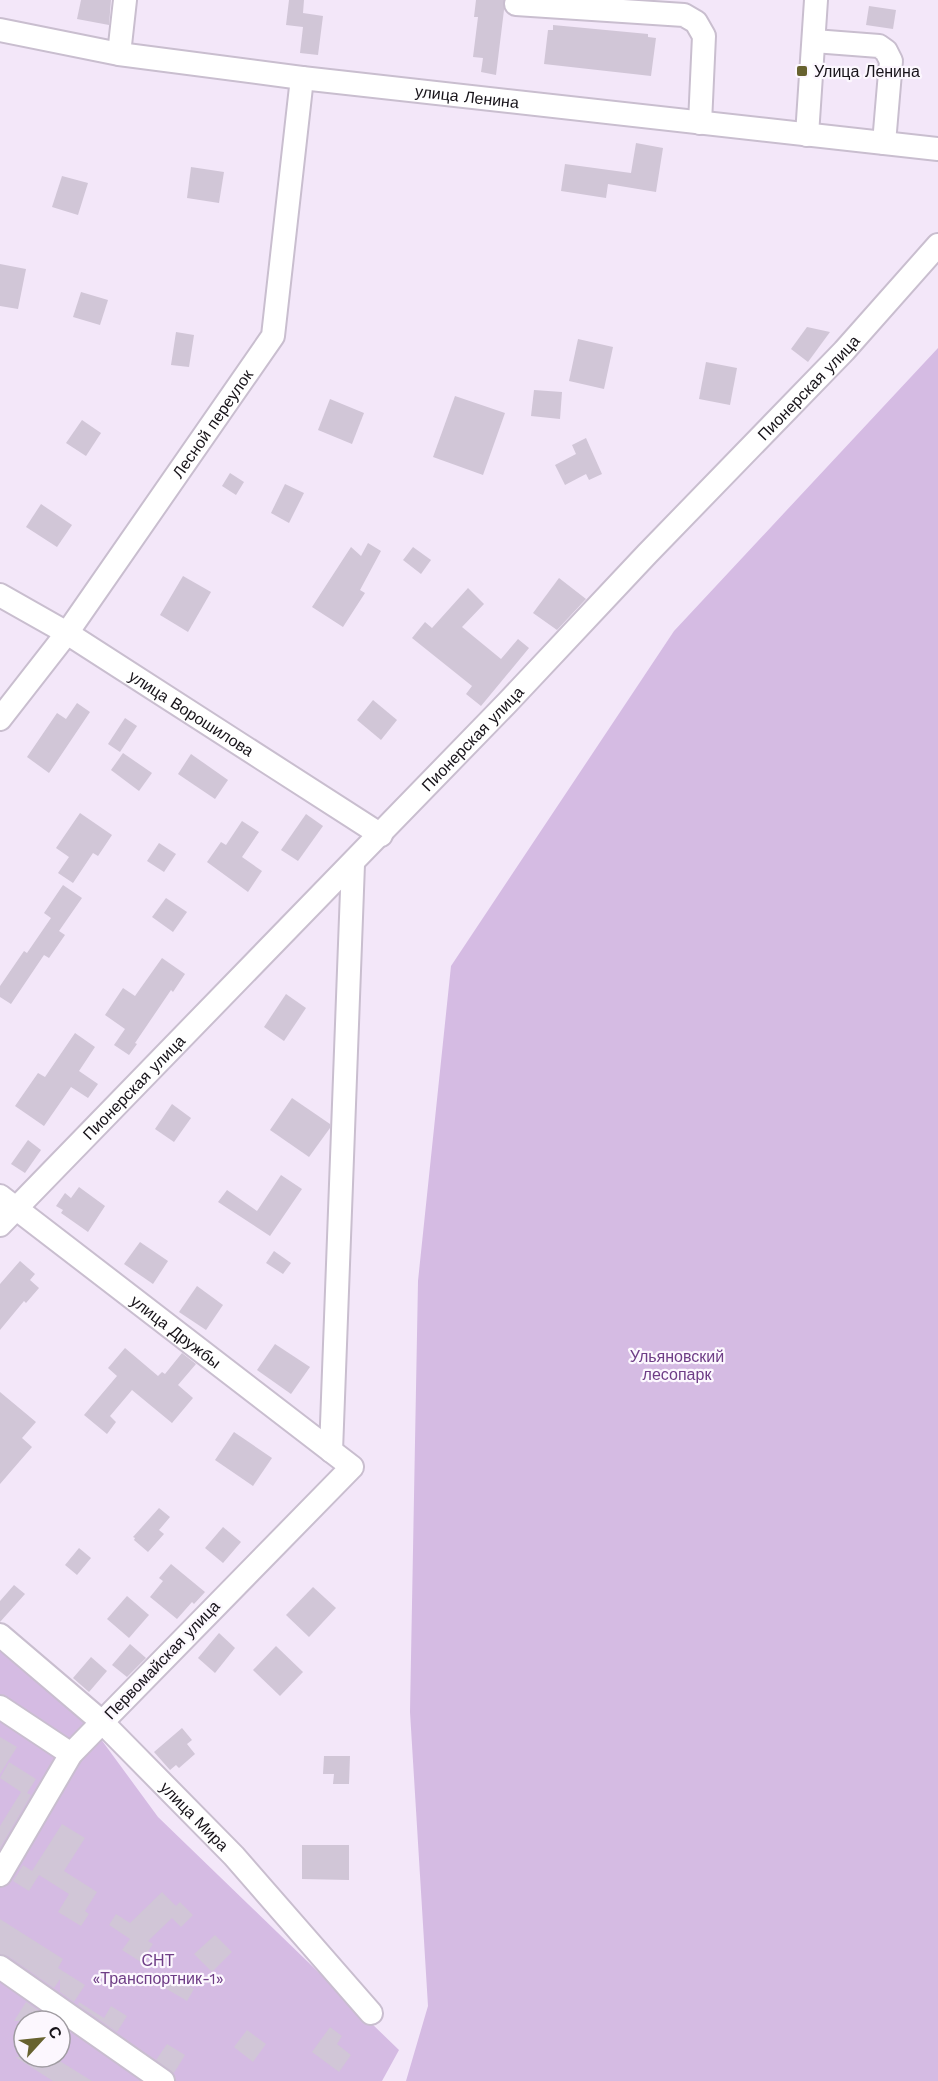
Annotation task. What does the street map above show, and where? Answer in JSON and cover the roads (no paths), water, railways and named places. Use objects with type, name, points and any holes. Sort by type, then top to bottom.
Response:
[{"type":"street","points":[[119,54],[125,0]]},
{"type":"street","points":[[807,135],[816,0]]},
{"type":"street","points":[[516,4],[684,15],[696,22],[704,36],[700,123]]},
{"type":"street","name":"улица Ленина","points":[[0,30],[119,54],[302,78],[938,149]]},
{"type":"street","points":[[814,40],[879,46],[886,51],[891,61],[884,143]]},
{"type":"street","name":"Лесной переулок","points":[[0,719],[68,633],[273,336],[302,78]]},
{"type":"street","name":"Пионерская улица","points":[[5,1210],[353,864],[844,351],[938,245]]},
{"type":"street","name":"улица Ворошилова","points":[[0,595],[68,633],[381,834]]},
{"type":"street","points":[[331,1451],[353,864]]},
{"type":"street","name":"улица Дружбы","points":[[5,1210],[352,1467]]},
{"type":"street","name":"Первомайская улица","points":[[0,1875],[71,1754],[352,1467]]},
{"type":"street","name":"улица Мира","points":[[0,1635],[102,1722],[234,1856],[371,2013]]},
{"type":"street","points":[[0,1707],[71,1754]]},
{"type":"street","points":[[0,1966],[164,2081]]},
{"type":"place","name":"Улица Ленина","points":[[802,71]]},
{"type":"park label","name":"Ульяновский лесопарк","points":[[677,1365]]},
{"type":"park label","name":"СНТ «Транспортник-1»","points":[[158,1969]]}]
